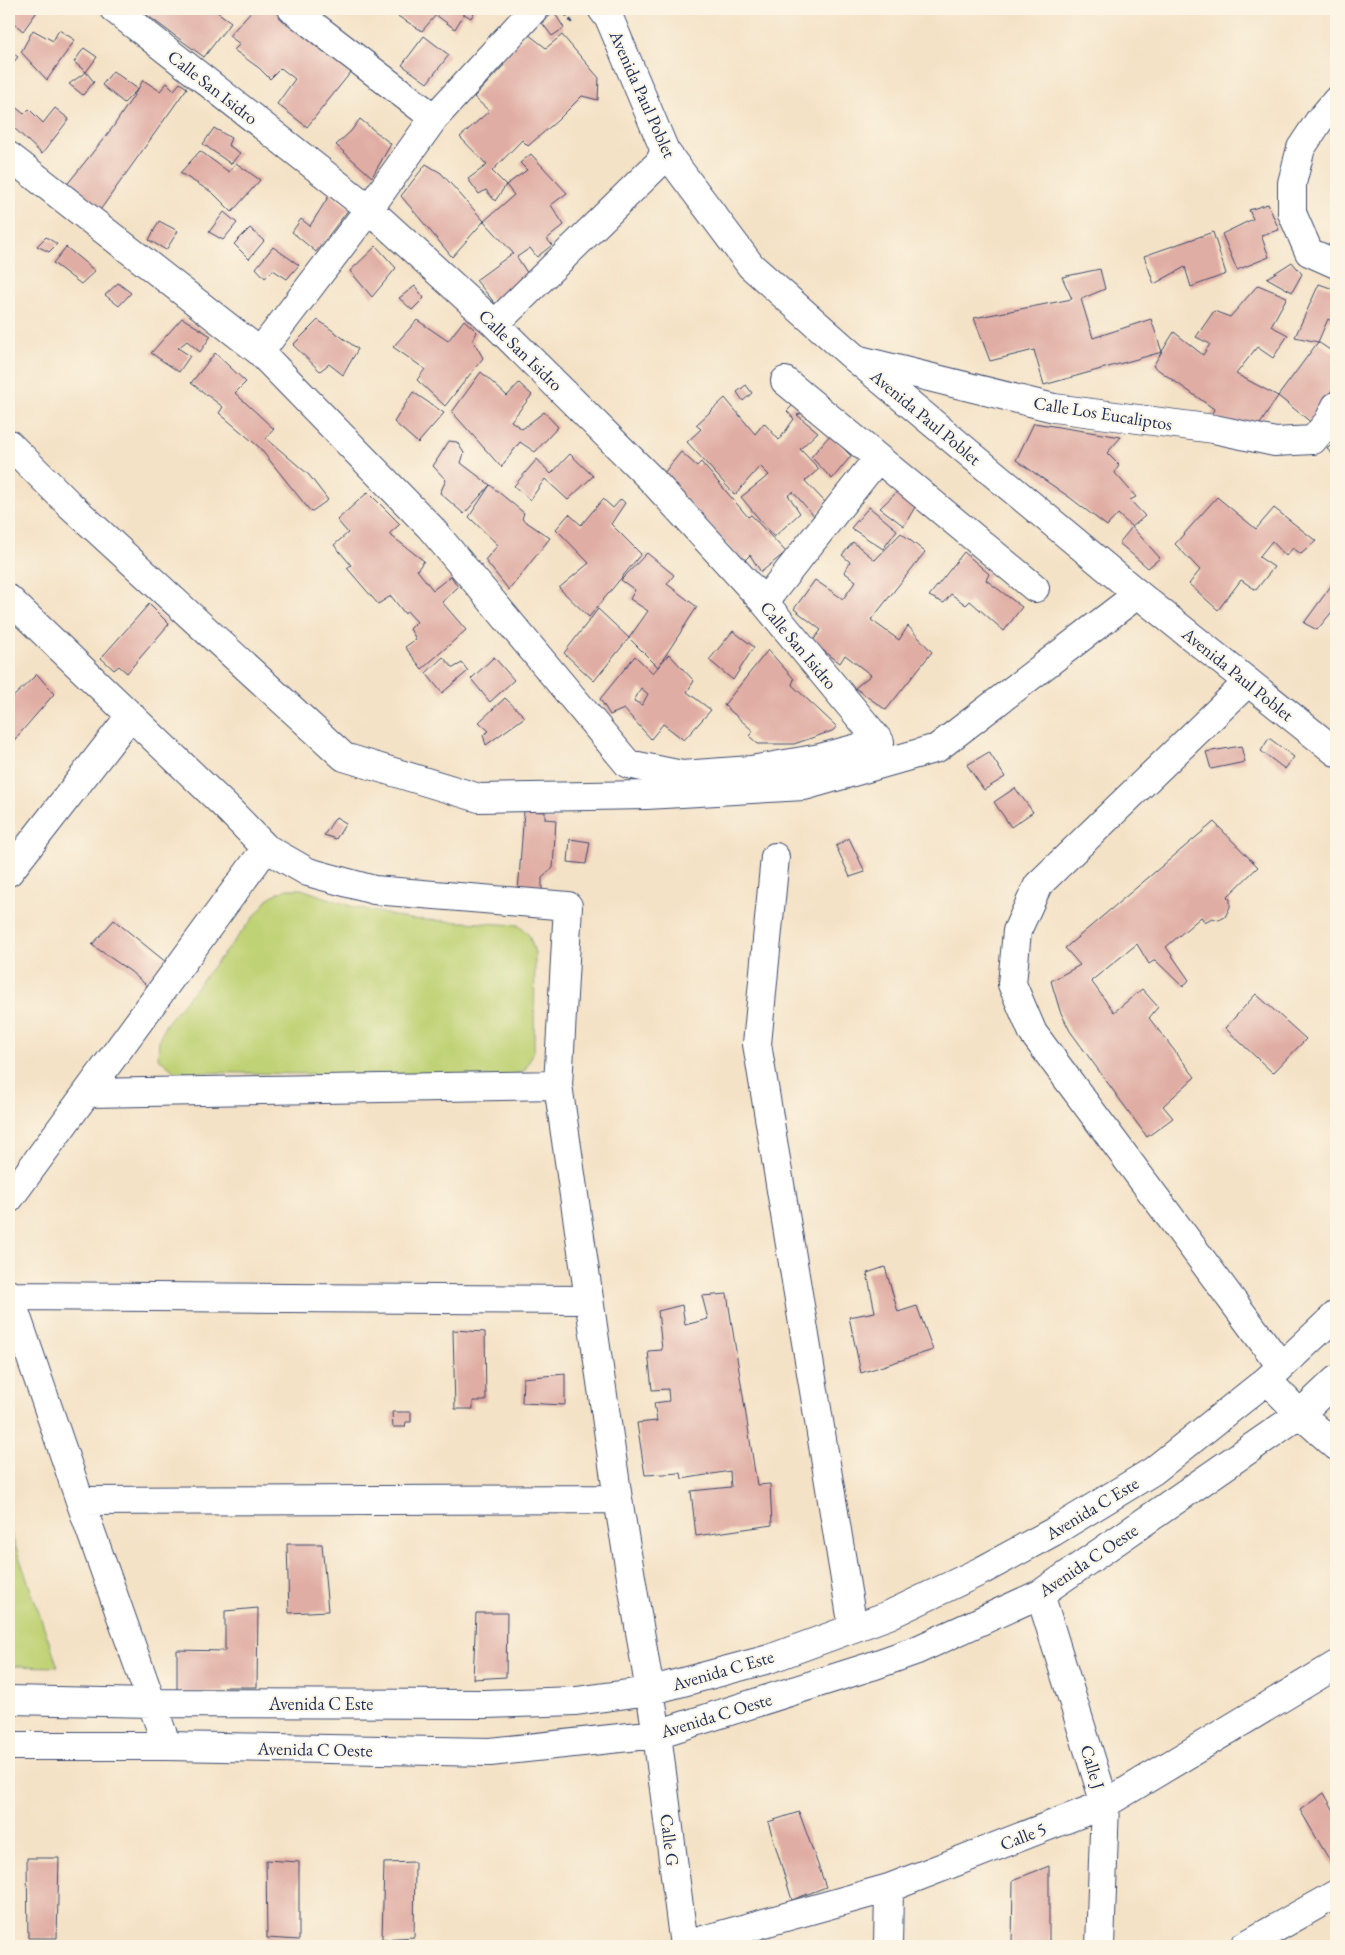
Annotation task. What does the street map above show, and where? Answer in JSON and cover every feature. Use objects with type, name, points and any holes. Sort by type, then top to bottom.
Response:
[{"type":"street","name":"Calle San Isidro","points":[[114,9],[369,209],[495,324],[652,480],[764,602],[880,742],[820,758],[750,770],[682,775],[628,764],[430,527],[260,352]]},
{"type":"street","points":[[292,9],[434,118]]},
{"type":"street","points":[[9,156],[260,352],[369,209],[434,118],[534,9]]},
{"type":"street","name":"Avenida Paul Poblet","points":[[602,9],[610,20],[665,151],[751,266],[856,359],[1138,594],[1336,752]]},
{"type":"street","points":[[1336,101],[1319,121],[1301,148],[1292,183],[1292,213],[1309,252],[1336,264]]},
{"type":"street","points":[[495,324],[659,163],[665,151]]},
{"type":"street","name":"Calle Los Eucaliptos","points":[[856,359],[1054,408],[1214,429],[1275,442],[1313,440],[1328,422],[1336,406]]},
{"type":"street","points":[[784,381],[1036,588]]},
{"type":"street","points":[[9,444],[70,505],[344,757],[479,798],[646,795],[804,786],[937,748],[1138,594]]},
{"type":"street","points":[[764,602],[878,458]]},
{"type":"street","points":[[9,599],[131,715],[266,848],[9,1199]]},
{"type":"street","points":[[1248,682],[1038,885],[1017,931],[1012,984],[1033,1033],[1274,1373],[1300,1414],[1336,1446]]},
{"type":"street","points":[[9,872],[131,715]]},
{"type":"street","name":"Calle G","points":[[266,848],[308,872],[374,890],[568,906],[558,1085],[618,1500],[657,1734],[684,1946]]},
{"type":"street","points":[[775,857],[756,1044],[853,1628]]},
{"type":"street","points":[[87,1093],[558,1085]]},
{"type":"street","points":[[167,1746],[9,1295],[589,1300]]},
{"type":"street","name":"Avenida C Este","points":[[9,1700],[152,1703],[485,1704],[576,1701],[650,1691],[769,1659],[889,1615],[981,1571],[1061,1527],[1153,1471],[1274,1373],[1336,1315]]},
{"type":"street","name":"Avenida C Oeste","points":[[9,1746],[167,1746],[490,1752],[657,1734],[917,1650],[1040,1594],[1300,1414],[1336,1380]]},
{"type":"street","points":[[80,1501],[618,1500]]},
{"type":"street","name":"Calle J","points":[[1040,1594],[1105,1804],[1100,1946]]},
{"type":"street","name":"Calle 5","points":[[684,1946],[889,1888],[1105,1804],[1336,1665]]},
{"type":"street","points":[[888,1946],[889,1888]]},
{"type":"street","points":[[1244,1946],[1336,1894]]},
{"type":"green space","points":[[287,889],[301,889],[354,907],[409,919],[518,925],[529,935],[535,953],[534,1051],[525,1070],[509,1077],[175,1072],[158,1058],[159,1039],[166,1024],[271,896]]},
{"type":"green space","points":[[9,1528],[58,1667],[9,1666]]},
{"type":"building","points":[[10,9],[39,9],[23,31],[9,19]]},
{"type":"building","points":[[148,9],[213,9],[231,22],[204,57],[144,13]]},
{"type":"building","points":[[253,9],[277,9],[293,18],[290,24],[318,48],[323,42],[355,67],[307,127],[277,104],[295,79],[281,68],[270,79],[259,68],[234,50],[240,44],[229,36]]},
{"type":"building","points":[[400,9],[476,9],[471,18],[464,14],[455,29],[436,15],[422,31],[396,15]]},
{"type":"building","points":[[554,12],[564,28],[552,36],[542,23]]},
{"type":"building","points":[[33,30],[53,41],[59,30],[75,40],[47,80],[21,52]]},
{"type":"building","points":[[528,34],[546,48],[562,35],[599,78],[598,100],[582,96],[528,146],[522,140],[492,171],[506,185],[495,201],[486,190],[479,194],[468,179],[487,165],[460,137],[489,111],[474,97],[504,65],[500,60]]},
{"type":"building","points":[[424,36],[449,55],[427,83],[402,65]]},
{"type":"building","points":[[84,48],[97,57],[86,72],[74,62]]},
{"type":"building","points":[[9,50],[18,57],[9,67]]},
{"type":"building","points":[[113,71],[138,89],[124,103],[102,85]]},
{"type":"building","points":[[86,72],[94,82],[83,95],[69,84]]},
{"type":"building","points":[[143,80],[160,91],[167,83],[174,90],[180,83],[187,88],[98,213],[65,187],[113,127]]},
{"type":"building","points":[[9,102],[24,114],[29,109],[43,123],[55,108],[69,119],[42,154],[13,127],[9,132]]},
{"type":"building","points":[[360,119],[391,144],[372,177],[336,145],[351,131]]},
{"type":"building","points":[[214,128],[231,138],[228,145],[240,153],[231,164],[203,144]]},
{"type":"building","points":[[200,151],[229,172],[236,163],[260,180],[232,212],[213,193],[180,173]]},
{"type":"building","points":[[531,154],[567,193],[551,205],[564,225],[547,239],[552,245],[537,257],[530,248],[517,257],[531,279],[497,306],[476,280],[513,253],[484,221],[514,195],[506,185],[527,170],[520,163]]},
{"type":"building","points":[[426,164],[441,173],[484,221],[452,257],[401,196]]},
{"type":"building","points":[[330,194],[349,209],[316,252],[292,232],[301,219],[310,226]]},
{"type":"building","points":[[1268,204],[1279,230],[1261,235],[1269,257],[1237,270],[1222,234],[1253,219],[1249,210]]},
{"type":"building","points":[[224,212],[237,223],[223,240],[209,232]]},
{"type":"building","points":[[159,221],[178,231],[166,250],[149,240]]},
{"type":"building","points":[[250,228],[264,241],[249,259],[234,244]]},
{"type":"building","points":[[1213,232],[1226,274],[1191,287],[1185,267],[1154,284],[1144,256]]},
{"type":"building","points":[[46,237],[57,244],[49,252],[37,246]]},
{"type":"building","points":[[376,246],[396,268],[372,297],[350,271]]},
{"type":"building","points":[[66,247],[95,271],[81,284],[53,263]]},
{"type":"building","points":[[273,247],[299,265],[287,279],[273,270],[265,278],[256,268]]},
{"type":"building","points":[[1292,262],[1302,274],[1292,292],[1267,278]]},
{"type":"building","points":[[1100,269],[1105,289],[1081,299],[1093,338],[1151,319],[1162,352],[1044,385],[1034,350],[990,361],[974,318],[1072,299],[1062,277]]},
{"type":"building","points":[[118,283],[131,293],[119,306],[105,295]]},
{"type":"building","points":[[1319,284],[1336,290],[1336,323],[1328,319],[1318,342],[1295,337]]},
{"type":"building","points":[[1258,285],[1287,297],[1271,326],[1288,335],[1273,358],[1257,347],[1236,374],[1278,396],[1257,429],[1211,416],[1214,409],[1153,366],[1174,332],[1203,355],[1210,344],[1196,337],[1214,311],[1230,317]]},
{"type":"building","points":[[415,286],[424,298],[412,310],[399,298]]},
{"type":"building","points":[[182,318],[211,336],[200,352],[187,341],[178,348],[190,356],[179,372],[151,353]]},
{"type":"building","points":[[318,320],[358,349],[343,375],[329,364],[320,371],[293,345]]},
{"type":"building","points":[[417,320],[448,341],[464,320],[477,332],[473,340],[483,358],[445,406],[417,380],[425,369],[393,347]]},
{"type":"building","points":[[1318,342],[1336,354],[1336,383],[1312,423],[1278,396]]},
{"type":"building","points":[[215,353],[246,382],[235,393],[274,429],[266,438],[309,475],[328,500],[311,512],[259,447],[219,413],[223,407],[191,383]]},
{"type":"building","points":[[481,372],[507,396],[519,383],[532,395],[511,421],[522,429],[544,412],[558,427],[535,452],[520,442],[501,467],[452,412]]},
{"type":"building","points":[[746,385],[752,393],[743,401],[737,392]]},
{"type":"building","points":[[413,392],[444,413],[418,443],[394,422]]},
{"type":"building","points":[[725,398],[755,434],[764,423],[779,440],[794,419],[787,411],[793,405],[802,413],[797,415],[818,432],[800,449],[819,469],[805,481],[826,503],[814,516],[793,492],[788,495],[800,513],[774,537],[741,497],[769,475],[760,466],[735,495],[687,442],[701,429],[696,425]]},
{"type":"building","points":[[1034,423],[1121,437],[1107,453],[1119,465],[1115,473],[1136,497],[1130,500],[1145,516],[1132,527],[1118,514],[1107,526],[1016,460]]},
{"type":"building","points":[[830,435],[851,456],[832,479],[811,457]]},
{"type":"building","points":[[1336,440],[1336,457],[1327,449]]},
{"type":"building","points":[[449,441],[457,442],[464,453],[461,463],[490,485],[464,514],[440,493],[446,480],[433,466]]},
{"type":"building","points":[[681,452],[697,466],[701,462],[748,517],[751,515],[786,552],[761,572],[750,555],[743,562],[663,474]]},
{"type":"building","points":[[570,454],[593,476],[568,500],[545,479],[530,500],[514,486],[537,459],[551,474]]},
{"type":"building","points":[[490,485],[524,513],[522,519],[550,538],[509,590],[485,560],[498,545],[469,517]]},
{"type":"building","points":[[899,490],[915,507],[904,526],[880,508]]},
{"type":"building","points":[[368,492],[400,524],[389,534],[424,561],[417,570],[433,590],[451,576],[458,587],[442,602],[466,630],[422,669],[405,647],[416,639],[410,629],[417,622],[407,611],[405,614],[391,596],[378,604],[347,568],[351,565],[334,545],[348,533],[337,520]]},
{"type":"building","points":[[1217,497],[1256,529],[1274,508],[1316,541],[1301,554],[1293,548],[1286,556],[1272,541],[1259,557],[1274,567],[1256,590],[1241,580],[1218,610],[1189,584],[1200,570],[1175,544]]},
{"type":"building","points":[[603,499],[613,508],[621,499],[625,503],[611,524],[641,554],[589,617],[559,588],[589,563],[556,529],[569,514],[581,525]]},
{"type":"building","points":[[869,507],[897,530],[883,549],[851,528]]},
{"type":"building","points":[[1132,527],[1160,558],[1148,568],[1119,543]]},
{"type":"building","points":[[901,533],[925,552],[871,620],[899,640],[908,626],[932,652],[886,710],[855,688],[871,675],[845,655],[840,663],[812,642],[821,630],[794,609],[815,580],[843,599],[856,581],[844,572],[850,562],[842,555],[853,542],[875,560]]},
{"type":"building","points":[[964,552],[989,574],[986,580],[1022,607],[1004,631],[970,601],[966,605],[951,594],[944,603],[929,596]]},
{"type":"building","points":[[647,553],[674,575],[667,584],[697,607],[658,667],[629,638],[648,611],[630,599],[635,590],[621,580]]},
{"type":"building","points":[[1336,579],[1336,607],[1317,630],[1304,623]]},
{"type":"building","points":[[149,604],[169,624],[127,673],[119,666],[114,670],[101,658]]},
{"type":"building","points":[[598,609],[629,638],[594,681],[564,653]]},
{"type":"building","points":[[733,631],[754,647],[733,680],[709,660]]},
{"type":"building","points":[[768,650],[794,679],[792,685],[837,727],[832,731],[794,744],[758,744],[749,736],[753,731],[724,705]]},
{"type":"building","points":[[669,654],[694,681],[687,692],[711,710],[684,740],[663,724],[651,739],[624,709],[610,715],[600,699],[635,656],[653,673]],"holes":[[[641,688],[648,694],[642,705],[634,701]]]},
{"type":"building","points":[[443,657],[453,668],[462,663],[468,671],[442,693],[426,673]]},
{"type":"building","points":[[494,657],[514,680],[490,702],[471,679]]},
{"type":"building","points":[[37,674],[54,694],[9,746],[9,701]]},
{"type":"building","points":[[505,698],[525,717],[486,745],[483,735],[489,731],[479,722]]},
{"type":"building","points":[[1269,738],[1294,757],[1285,769],[1261,751]]},
{"type":"building","points":[[1241,746],[1245,762],[1211,769],[1206,752]]},
{"type":"building","points":[[989,752],[1005,777],[984,790],[967,765]]},
{"type":"building","points":[[1015,788],[1033,812],[1011,827],[994,802]]},
{"type":"building","points":[[524,811],[545,812],[545,819],[556,820],[553,868],[542,878],[542,891],[518,892]]},
{"type":"building","points":[[336,817],[346,823],[336,839],[324,835]]},
{"type":"building","points":[[1214,822],[1258,867],[1227,897],[1230,899],[1230,907],[1225,917],[1219,920],[1212,918],[1205,922],[1201,917],[1166,947],[1189,980],[1183,987],[1155,960],[1149,964],[1137,944],[1091,981],[1114,1012],[1142,989],[1158,1007],[1149,1018],[1195,1077],[1163,1106],[1173,1118],[1147,1137],[1070,1031],[1060,1011],[1051,981],[1080,965],[1065,948]]},
{"type":"building","points":[[849,838],[865,872],[850,877],[836,846]]},
{"type":"building","points":[[570,839],[590,842],[586,864],[568,862]]},
{"type":"building","points":[[114,920],[172,967],[152,990],[130,971],[92,945]]},
{"type":"building","points":[[1256,994],[1306,1039],[1273,1073],[1225,1028]]},
{"type":"building","points":[[885,1267],[898,1312],[917,1306],[933,1350],[861,1373],[849,1317],[875,1312],[867,1273]]},
{"type":"building","points":[[727,1294],[757,1485],[770,1484],[772,1525],[696,1536],[691,1491],[731,1487],[730,1471],[682,1479],[681,1473],[645,1475],[637,1423],[657,1421],[654,1403],[669,1401],[668,1389],[652,1390],[648,1351],[662,1350],[658,1311],[682,1305],[685,1325],[708,1319],[702,1296]]},
{"type":"building","points":[[453,1330],[485,1332],[486,1401],[473,1401],[473,1409],[455,1409]]},
{"type":"building","points":[[565,1374],[565,1405],[522,1403],[523,1378]]},
{"type":"building","points":[[392,1412],[411,1412],[411,1422],[406,1422],[405,1427],[393,1427]]},
{"type":"building","points":[[287,1544],[322,1544],[328,1611],[289,1613]]},
{"type":"building","points":[[258,1608],[257,1687],[224,1687],[224,1692],[177,1692],[177,1650],[225,1651],[225,1611]]},
{"type":"building","points":[[476,1613],[507,1613],[506,1677],[473,1679]]},
{"type":"building","points":[[1324,1793],[1336,1814],[1336,1871],[1300,1810]]},
{"type":"building","points":[[799,1812],[826,1887],[792,1900],[768,1822]]},
{"type":"building","points":[[27,1858],[59,1858],[57,1938],[28,1938]]},
{"type":"building","points":[[266,1860],[299,1862],[299,1940],[267,1938]]},
{"type":"building","points":[[415,1862],[414,1937],[382,1939],[384,1863]]},
{"type":"building","points":[[1049,1866],[1049,1946],[1012,1946],[1013,1880]]}]
